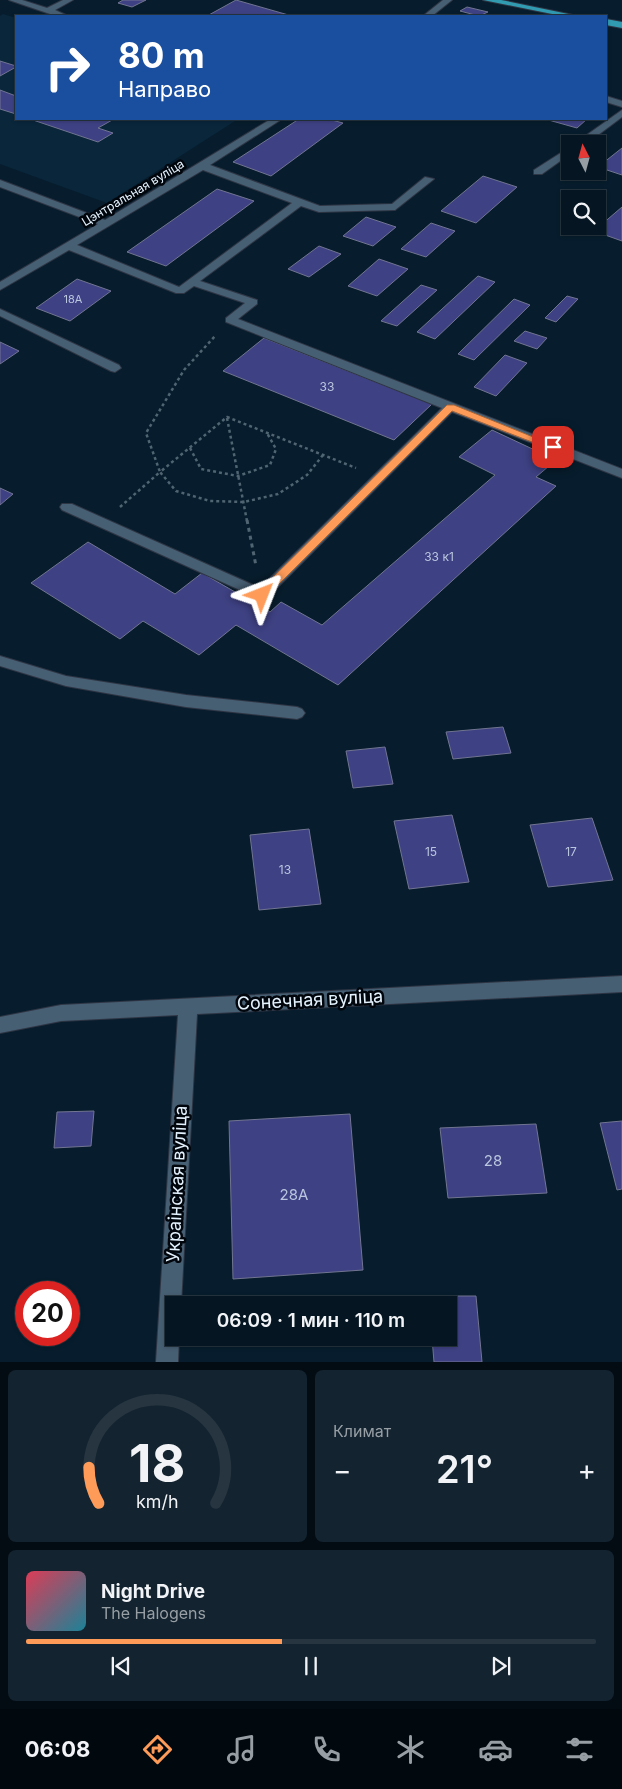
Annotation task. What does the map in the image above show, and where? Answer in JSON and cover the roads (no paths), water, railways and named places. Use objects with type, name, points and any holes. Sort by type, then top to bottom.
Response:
[{"type":"main road","points":[[487,0],[569,15]]},
{"type":"main road","points":[[607,22],[622,25]]},
{"type":"street","points":[[13,0],[61,15]]},
{"type":"street","points":[[47,11],[69,0]]},
{"type":"street","points":[[428,15],[448,0]]},
{"type":"street","points":[[607,99],[622,104]]},
{"type":"street","points":[[591,135],[622,113]]},
{"type":"street","name":"Цэнтральная вуліца","points":[[0,288],[275,120]]},
{"type":"street","points":[[538,172],[561,156]]},
{"type":"street","points":[[202,166],[319,209],[395,207],[429,179]]},
{"type":"street","points":[[0,183],[107,224]]},
{"type":"street","points":[[69,246],[180,291],[300,202]]},
{"type":"street","points":[[192,282],[253,302],[230,320],[622,474]]},
{"type":"street","points":[[0,312],[115,368]]},
{"type":"street","points":[[67,507],[262,595],[450,407]]},
{"type":"street","points":[[0,661],[75,682],[186,701],[297,712]]},
{"type":"street","name":"Сонечная вуліца","points":[[0,1025],[61,1012],[622,984]]},
{"type":"street","name":"Украінская вуліца","points":[[166,1362],[188,1006]]}]
